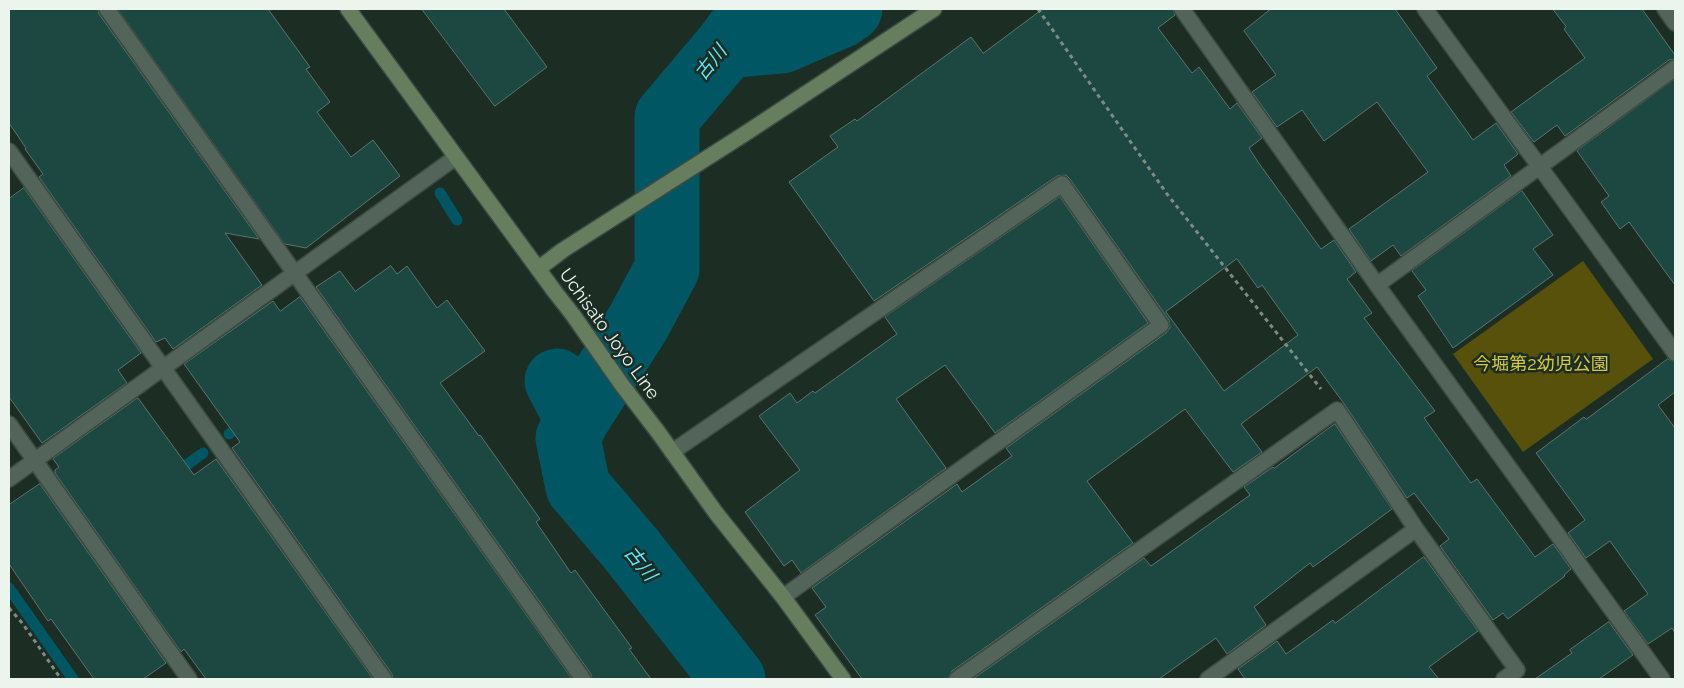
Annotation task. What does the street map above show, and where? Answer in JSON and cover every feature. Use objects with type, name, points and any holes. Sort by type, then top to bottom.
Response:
[{"type":"main road","name":"Uchisato Joyo Line","points":[[348,9],[716,513],[783,598],[843,679]]},
{"type":"main road","points":[[538,269],[934,9]]},
{"type":"street","points":[[107,9],[583,679]]},
{"type":"street","points":[[1182,9],[1377,285],[1662,679]]},
{"type":"street","points":[[1425,9],[1675,353]]},
{"type":"street","points":[[1665,9],[1675,23]]},
{"type":"street","points":[[1377,285],[1675,68]]},
{"type":"street","points":[[9,151],[384,679]]},
{"type":"street","points":[[9,479],[456,158]]},
{"type":"street","points":[[672,452],[1062,184],[1160,325],[783,598]]},
{"type":"street","points":[[957,679],[1337,410],[1416,529],[1517,670],[1504,679]]},
{"type":"street","points":[[9,424],[189,679]]},
{"type":"street","points":[[1208,679],[1416,529]]},
{"type":"path","points":[[1038,9],[1167,194],[1337,410]]},
{"type":"path","points":[[9,608],[23,624],[62,679]]},
{"type":"green space","name":"今堀第2幼児公園","points":[[1583,261],[1653,359],[1523,452],[1453,354]]},
{"type":"building","points":[[9,9],[98,9],[99,14],[259,239],[225,233],[262,285],[173,349],[165,338],[156,342],[39,177],[43,174],[9,123]]},
{"type":"building","points":[[118,9],[268,9],[310,67],[306,69],[330,102],[317,112],[351,157],[373,140],[400,176],[306,248],[285,244]]},
{"type":"building","points":[[422,9],[504,9],[547,67],[495,106]]},
{"type":"building","points":[[1043,9],[1173,9],[1175,15],[1158,28],[1192,73],[1199,67],[1230,109],[1237,103],[1262,138],[1249,148],[1258,162],[1321,249],[1334,240],[1356,272],[1347,279],[1372,313],[1364,318],[1435,411],[1424,418],[1471,483],[1477,479],[1535,557],[1553,544],[1571,569],[1565,576],[1508,619],[1503,613],[1493,620],[1440,546],[1449,539],[1414,493],[1407,498],[1345,405],[1317,367],[1241,424],[1262,452],[1233,472],[1185,409],[1087,481],[1133,543],[952,671],[948,679],[862,679],[815,615],[826,607],[812,588],[957,484],[962,492],[1012,456],[1006,448],[1166,333],[1170,328],[1169,320],[1066,175],[1057,176],[874,301],[789,182],[838,147],[830,136],[855,119],[857,121],[971,37],[983,53]],"holes":[[[1237,259],[1258,288],[1262,285],[1298,335],[1224,391],[1166,312]]]},
{"type":"building","points":[[1271,9],[1395,9],[1437,68],[1427,76],[1473,140],[1496,123],[1518,154],[1504,165],[1511,176],[1401,256],[1393,245],[1371,261],[1349,229],[1428,172],[1377,102],[1324,141],[1302,110],[1277,127],[1252,92],[1276,75],[1244,31]]},
{"type":"building","points":[[1553,9],[1642,9],[1675,55],[1675,59],[1669,60],[1565,136],[1557,125],[1534,142],[1511,112],[1585,58],[1564,29],[1566,27]]},
{"type":"building","points":[[1675,79],[1675,285],[1629,222],[1620,229],[1601,202],[1609,196],[1577,151]]},
{"type":"building","points":[[24,188],[141,353],[118,370],[127,383],[42,443],[9,397],[9,199]]},
{"type":"building","points":[[1522,191],[1553,235],[1533,249],[1553,275],[1453,348],[1418,296],[1426,290],[1412,271]]},
{"type":"building","points":[[1060,197],[1148,323],[995,433],[945,365],[896,399],[946,468],[801,573],[792,560],[784,566],[745,512],[800,470],[759,416],[790,393],[797,403],[813,391],[815,393],[897,334],[885,317]]},
{"type":"building","points":[[391,266],[397,274],[407,266],[437,308],[447,300],[485,351],[440,383],[540,519],[536,522],[571,573],[575,570],[632,648],[629,649],[651,679],[592,679],[591,674],[316,287],[340,271],[355,291]]},
{"type":"building","points":[[300,297],[572,679],[393,679],[392,674],[232,448],[240,442],[184,364],[273,301],[280,311]]},
{"type":"building","points":[[1668,359],[1675,362],[1675,392],[1658,405],[1675,428],[1675,633],[1672,628],[1648,644],[1624,611],[1648,594],[1610,541],[1586,558],[1568,533],[1585,520],[1536,453]]},
{"type":"building","points":[[138,398],[194,475],[216,459],[373,679],[206,679],[184,649],[181,652],[55,473],[55,470],[59,467],[53,459]]},
{"type":"building","points":[[1335,424],[1392,509],[1313,567],[1310,563],[1254,607],[1266,625],[1227,654],[1216,638],[1159,679],[973,679],[1144,558],[1151,566],[1250,495],[1244,487]]},
{"type":"building","points":[[40,484],[166,663],[143,679],[94,679],[51,619],[48,621],[9,564],[9,505]]},
{"type":"building","points":[[1424,557],[1478,631],[1429,667],[1439,679],[1245,679],[1238,669],[1277,641],[1286,654],[1333,620],[1335,623]]},
{"type":"building","points":[[1609,622],[1633,655],[1599,679],[1535,679],[1572,653],[1570,650]]},
{"type":"waterway","points":[[577,419],[638,323],[667,269],[667,117],[727,46],[754,9]]},
{"type":"waterway","points":[[727,46],[782,41],[840,16],[850,9]]},
{"type":"waterway","points":[[440,193],[457,220]]},
{"type":"waterway","name":"古川","points":[[557,381],[577,419],[568,438],[578,487],[631,549],[733,679]]},
{"type":"waterway","points":[[229,434],[243,423]]},
{"type":"waterway","points":[[174,474],[203,453]]},
{"type":"waterway","points":[[9,588],[73,679]]}]
